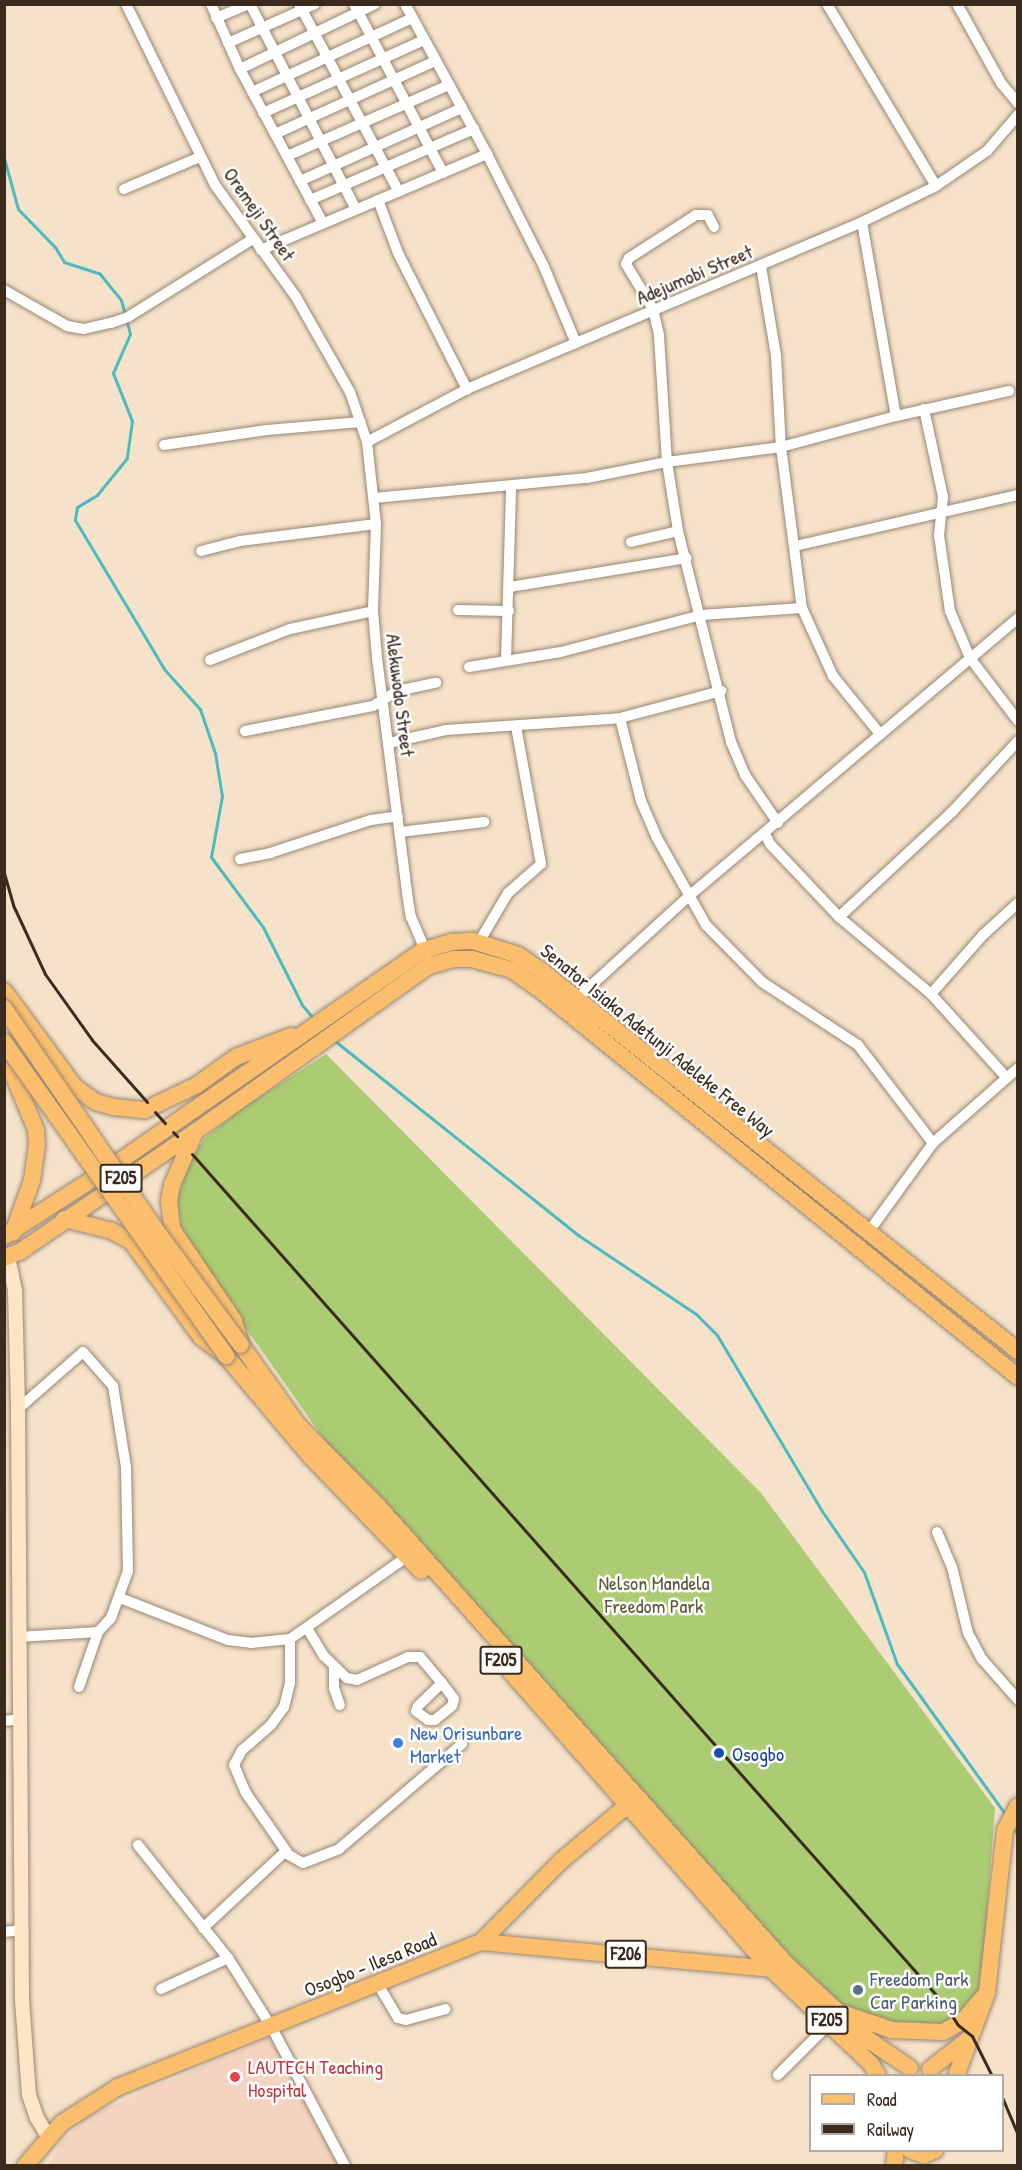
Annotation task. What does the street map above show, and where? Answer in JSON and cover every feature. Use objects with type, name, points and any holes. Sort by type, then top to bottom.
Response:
[{"type":"main road","name":"Senator Isiaka Adetunji Adeleke Free Way","points":[[311,1035],[329,1026],[451,942],[479,942],[518,955],[570,1004],[860,1253],[1017,1377]]},
{"type":"main road","name":"Senator Isiaka Adetunji Adeleke Free Way","points":[[429,957],[492,962],[512,970],[570,1004],[1017,1351]]},
{"type":"main road","points":[[4,991],[75,1087],[96,1102],[114,1107],[145,1110],[197,1085],[236,1057],[311,1035]]},
{"type":"main road","name":"F205","points":[[4,1008],[158,1233],[241,1345]]},
{"type":"main road","points":[[6,1258],[195,1132],[311,1035]]},
{"type":"main road","points":[[9,1234],[311,1035]]},
{"type":"main road","name":"F205","points":[[4,1042],[226,1356],[312,1458],[408,1556],[787,1965],[833,2017],[876,2074]]},
{"type":"main road","points":[[4,1052],[36,1130],[37,1145],[32,1179],[9,1234]]},
{"type":"main road","points":[[195,1132],[172,1185],[168,1216],[179,1244],[234,1321],[241,1345],[298,1425],[377,1505],[633,1800]]},
{"type":"main road","points":[[64,1220],[112,1231],[131,1241],[201,1337],[226,1356]]},
{"type":"main road","points":[[960,1330],[970,1315]]},
{"type":"main road","name":"F205","points":[[633,1800],[771,1969],[906,2072],[933,2072]]},
{"type":"main road","name":"F206","points":[[481,1942],[561,1862],[633,1800]]},
{"type":"main road","points":[[957,2074],[987,1993],[1012,1815]]},
{"type":"main road","name":"Osogbo - Ilesa Road","points":[[25,2166],[48,2136],[88,2103],[118,2087],[272,2028],[376,1981],[481,1942],[771,1969]]},
{"type":"main road","points":[[833,2017],[892,2030],[943,2032],[963,2021],[987,1993]]},
{"type":"main road","points":[[933,2072],[971,2037]]},
{"type":"main road","points":[[914,2152],[924,2155],[932,2152]]},
{"type":"main road","points":[[923,2166],[934,2152]]},
{"type":"street","name":"Oremeji Street","points":[[126,4],[200,156],[233,213],[296,297],[350,392],[367,442]]},
{"type":"street","points":[[211,4],[240,69],[323,223]]},
{"type":"street","points":[[216,18],[250,4],[319,142],[334,163],[356,209]]},
{"type":"street","points":[[228,43],[262,29],[300,8],[315,4]]},
{"type":"street","points":[[240,69],[356,9],[375,4]]},
{"type":"street","points":[[405,4],[487,154],[544,267],[576,343]]},
{"type":"street","points":[[827,4],[936,186]]},
{"type":"street","points":[[957,4],[1001,82],[1017,103]]},
{"type":"street","points":[[300,8],[398,190]]},
{"type":"street","points":[[356,9],[380,59],[407,103],[443,173]]},
{"type":"street","points":[[252,92],[370,35],[412,18]]},
{"type":"street","points":[[263,113],[296,96],[424,40]]},
{"type":"street","points":[[275,134],[395,82],[435,61]]},
{"type":"street","points":[[286,156],[449,85]]},
{"type":"street","points":[[300,181],[374,144],[462,108]]},
{"type":"street","name":"Adejumobi Street","points":[[367,442],[467,389],[653,309],[761,266],[862,222],[936,186],[987,151],[1017,115]]},
{"type":"street","points":[[310,200],[474,129]]},
{"type":"street","points":[[261,250],[487,154]]},
{"type":"street","points":[[124,189],[200,156]]},
{"type":"street","points":[[378,200],[398,253],[467,389]]},
{"type":"street","points":[[714,227],[708,215],[696,215],[629,258],[626,264],[653,309],[663,370],[667,462],[678,531],[721,691],[731,742],[745,775],[778,823]]},
{"type":"street","points":[[862,222],[896,416]]},
{"type":"street","points":[[4,290],[67,326],[84,329],[128,317],[253,239]]},
{"type":"street","points":[[761,266],[776,356],[781,447],[802,608],[833,676],[880,734]]},
{"type":"street","points":[[374,498],[511,487],[586,478],[667,462],[781,447],[924,409],[1009,392]]},
{"type":"street","points":[[924,409],[944,496],[941,560],[950,610],[970,658],[1017,722]]},
{"type":"street","points":[[164,445],[267,430],[361,422]]},
{"type":"street","name":"Alekuwodo Street","points":[[367,442],[376,524],[373,611],[383,699],[411,917],[429,957]]},
{"type":"street","points":[[506,660],[510,587],[511,487]]},
{"type":"street","points":[[795,546],[943,514],[1017,495]]},
{"type":"street","points":[[201,551],[240,541],[376,524]]},
{"type":"street","points":[[631,542],[678,531]]},
{"type":"street","points":[[510,587],[687,558]]},
{"type":"street","points":[[469,667],[561,652],[701,615],[802,608]]},
{"type":"street","points":[[458,610],[508,611]]},
{"type":"street","points":[[210,660],[290,629],[373,611]]},
{"type":"street","points":[[570,1004],[689,896],[778,823],[1017,618]]},
{"type":"street","points":[[245,730],[373,706],[397,691],[436,683]]},
{"type":"street","points":[[389,743],[446,730],[620,718],[721,691]]},
{"type":"street","points":[[620,718],[642,801],[689,896],[706,925],[736,958],[869,1056],[933,1143]]},
{"type":"street","points":[[479,942],[508,893],[541,864],[516,726]]},
{"type":"street","points":[[839,917],[952,812],[1017,741]]},
{"type":"street","points":[[240,859],[270,853],[371,820],[398,816]]},
{"type":"street","points":[[400,832],[484,822]]},
{"type":"street","points":[[765,834],[776,850],[839,917],[931,994],[1006,1077]]},
{"type":"street","points":[[931,994],[983,935],[1017,903]]},
{"type":"street","points":[[867,1234],[933,1143],[1017,1068]]},
{"type":"street","points":[[6,1258],[15,1292],[18,1409],[22,2000],[29,2095],[37,2118],[48,2136]]},
{"type":"street","points":[[18,1409],[83,1352],[113,1386],[126,1467],[128,1571],[111,1618],[98,1632],[79,1687]]},
{"type":"street","points":[[937,1532],[952,1568],[968,1633],[982,1659],[1017,1700]]},
{"type":"street","points":[[120,1598],[228,1640],[251,1643],[290,1639],[408,1556]]},
{"type":"street","points":[[307,1628],[334,1668],[347,1678],[357,1680],[415,1655],[442,1683]]},
{"type":"street","points":[[18,1637],[98,1632]]},
{"type":"street","points":[[290,1639],[290,1683],[284,1707],[271,1725],[242,1750],[234,1765],[246,1793],[285,1851],[303,1863],[339,1849],[462,1744]]},
{"type":"street","points":[[334,1668],[334,1688],[340,1705]]},
{"type":"street","points":[[4,1721],[20,1719]]},
{"type":"street","points":[[138,1845],[228,1958],[272,2028],[345,2166]]},
{"type":"street","points":[[203,1928],[285,1851]]},
{"type":"street","points":[[4,1932],[22,1930]]},
{"type":"street","points":[[161,1989],[228,1958]]},
{"type":"street","points":[[376,1981],[398,2018],[406,2020],[446,2009]]},
{"type":"street","points":[[778,2075],[833,2017]]},
{"type":"shaded area","name":"LAUTECH Teaching Hospital","points":[[271,2037],[340,2165],[48,2166],[60,2144],[87,2116]]},
{"type":"green space","name":"Nelson Mandela Freedom Park","points":[[326,1054],[761,1493],[995,1808],[979,2016],[952,2034],[892,2029],[834,2007],[333,1452],[184,1240],[177,1205],[181,1177],[203,1140],[238,1111]]},
{"type":"waterway","points":[[4,158],[18,209],[55,247],[64,262],[100,274],[121,300],[130,334],[113,373],[132,421],[127,458],[97,495],[77,507],[75,520],[164,669],[200,709],[215,753],[222,796],[211,857],[263,927],[302,1005],[314,1019]]},
{"type":"waterway","points":[[335,1041],[578,1235],[696,1314],[717,1335],[822,1511],[864,1572],[897,1664],[1006,1815]]},
{"type":"waterway","points":[[1012,1826],[1018,1835]]},
{"type":"railway","points":[[4,873],[13,905],[45,974],[92,1040],[147,1102]]},
{"type":"railway","points":[[155,1112],[165,1123]]},
{"type":"railway","points":[[173,1132],[177,1136]]},
{"type":"railway","points":[[192,1154],[946,2006],[958,2025],[972,2036],[991,2074]]},
{"type":"railway","points":[[1004,2102],[1018,2135]]},
{"type":"place","name":"New Orisunbare Market","points":[[398,1743]]},
{"type":"place","name":"Osogbo","points":[[719,1753]]},
{"type":"place","name":"Freedom Park Car Parking","points":[[858,1990]]},
{"type":"place","name":"LAUTECH Teaching Hospital","points":[[235,2077]]}]
